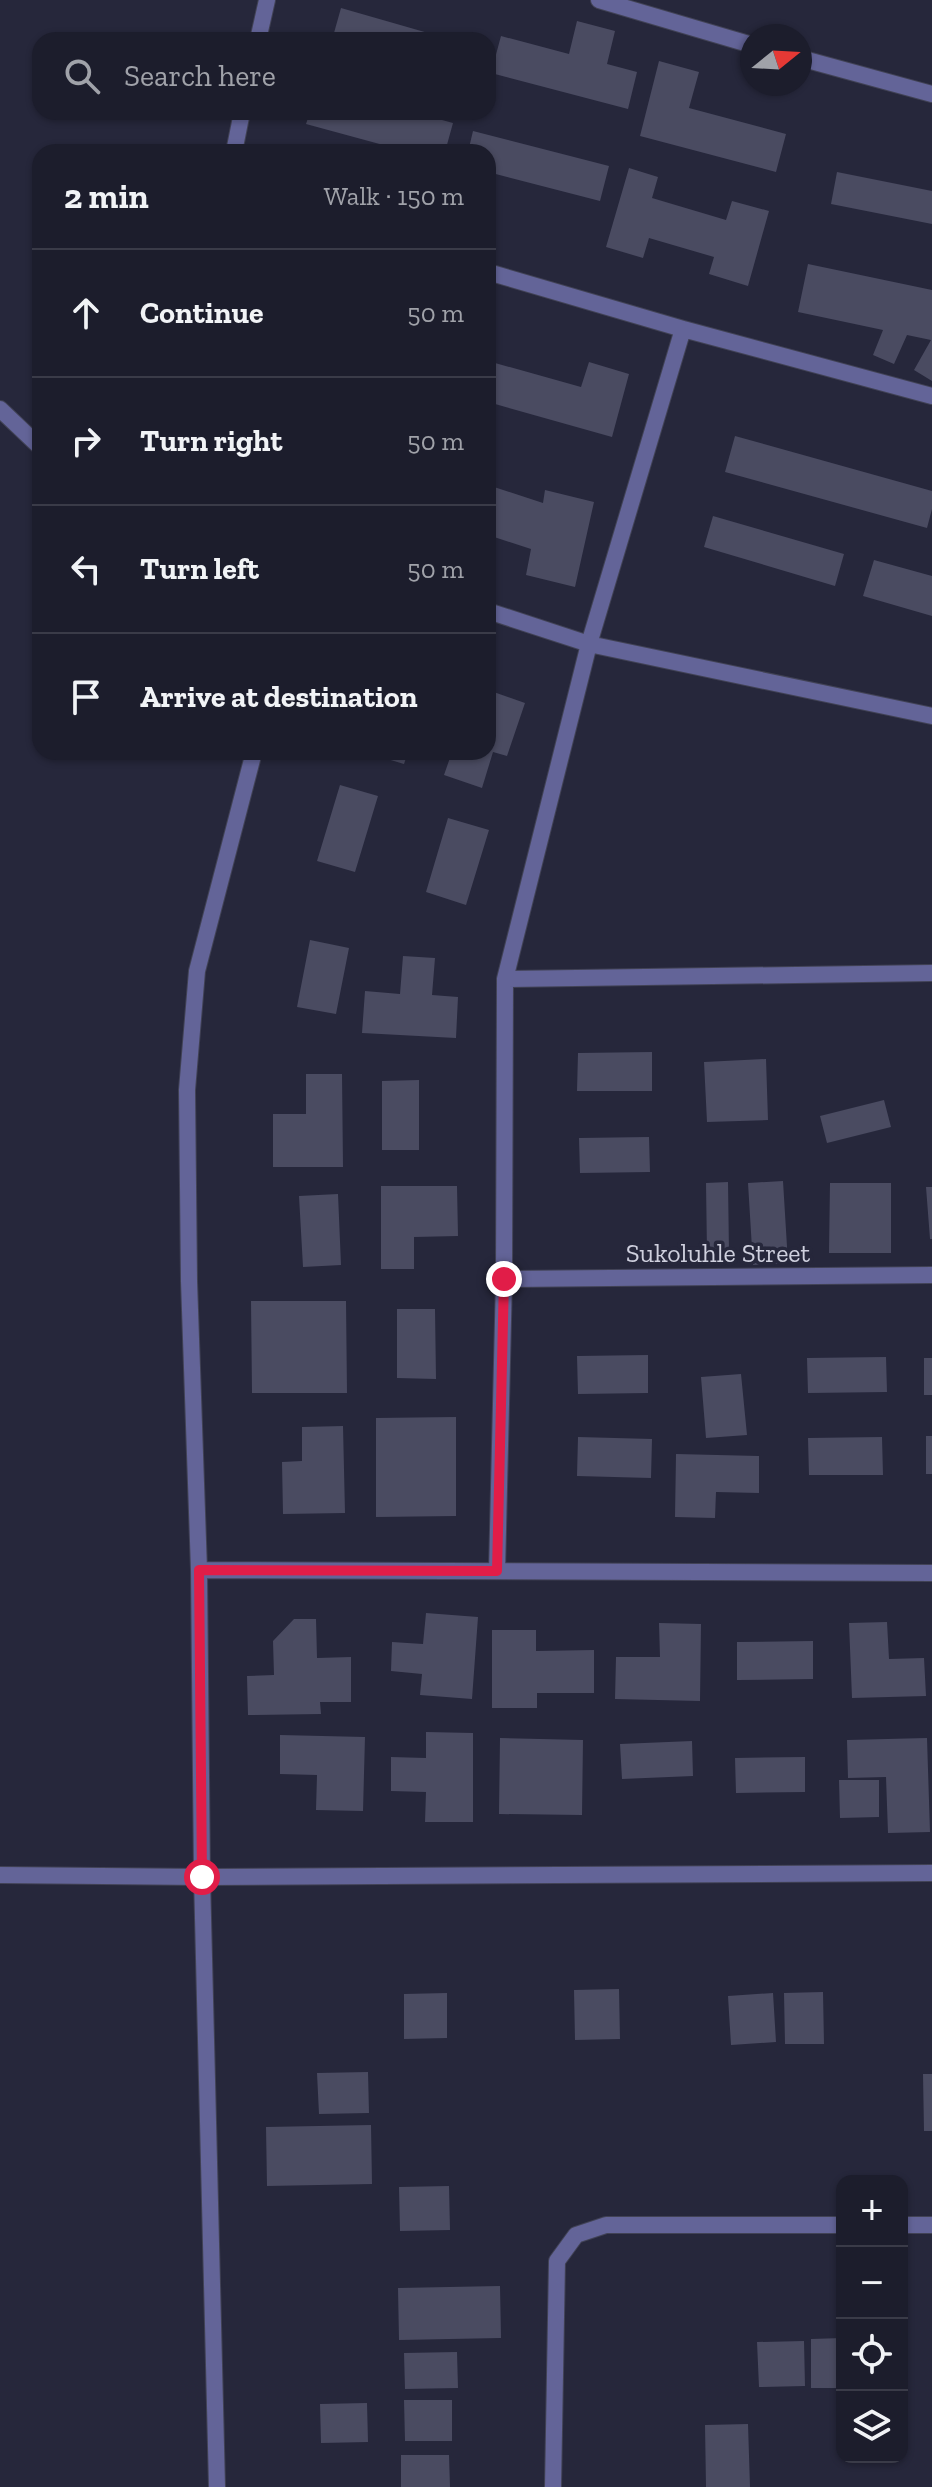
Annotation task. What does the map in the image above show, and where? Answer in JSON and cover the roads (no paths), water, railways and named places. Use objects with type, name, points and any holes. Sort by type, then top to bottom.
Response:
[{"type":"street","points":[[260,32],[267,0]]},
{"type":"street","points":[[599,0],[740,41]]},
{"type":"street","points":[[812,61],[932,94]]},
{"type":"street","points":[[236,144],[240,120]]},
{"type":"street","points":[[496,274],[932,396]]},
{"type":"street","points":[[497,1571],[504,1279],[505,979],[589,644],[683,329]]},
{"type":"street","points":[[0,409],[32,439]]},
{"type":"street","points":[[496,614],[589,644],[932,716]]},
{"type":"street","points":[[217,2487],[187,1090],[197,971],[252,760]]},
{"type":"street","points":[[505,979],[932,973]]},
{"type":"street","name":"Sukoluhle Street","points":[[504,1279],[932,1275]]},
{"type":"street","points":[[199,1570],[932,1573]]},
{"type":"street","points":[[0,1875],[202,1877],[932,1873]]},
{"type":"street","points":[[553,2487],[557,2261],[576,2235],[606,2225],[836,2225]]},
{"type":"street","points":[[908,2225],[932,2225]]}]
